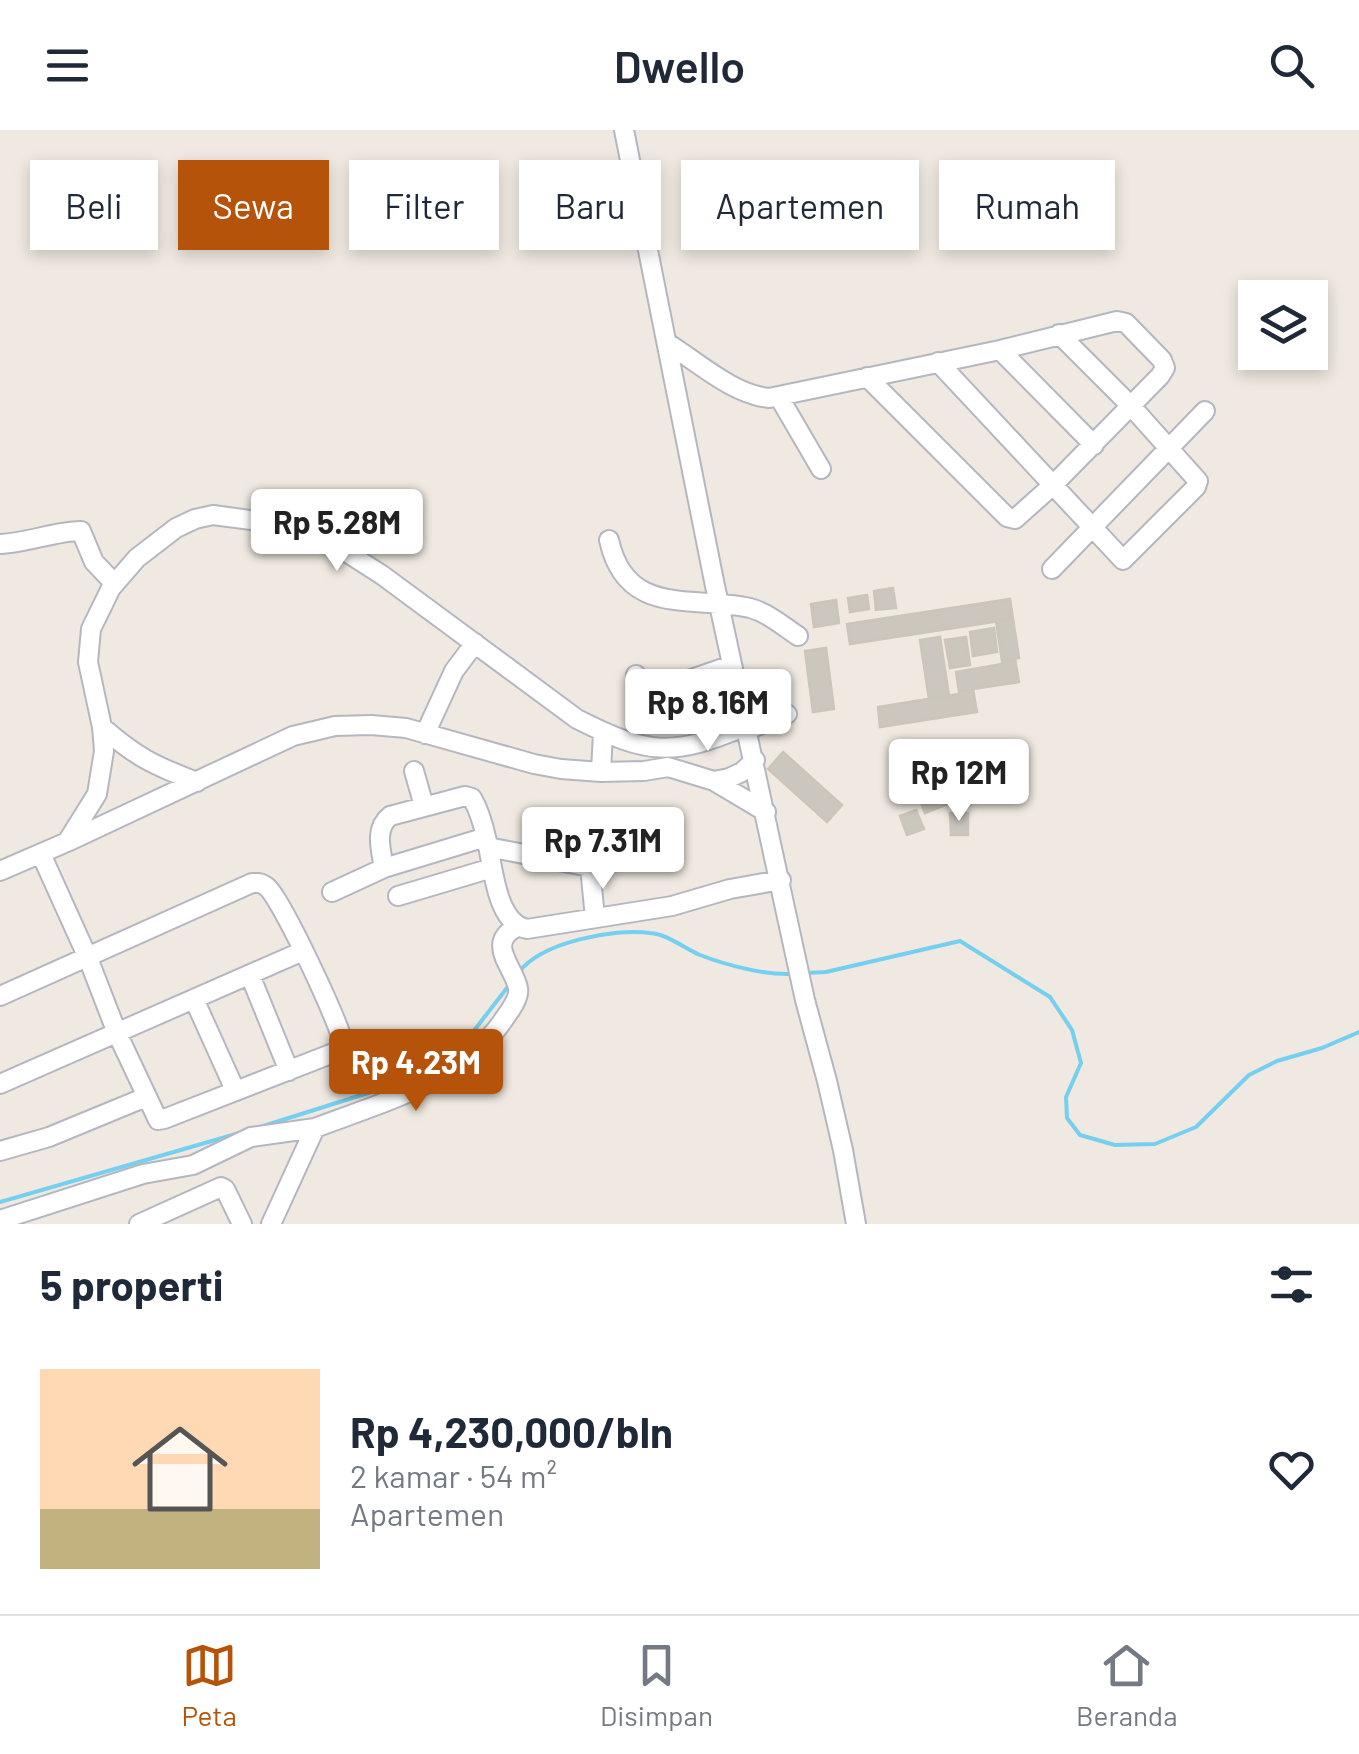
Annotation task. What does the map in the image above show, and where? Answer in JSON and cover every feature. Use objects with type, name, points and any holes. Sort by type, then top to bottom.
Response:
[{"type":"street","points":[[624,130],[719,604],[856,1224]]},
{"type":"street","points":[[667,343],[729,383],[759,397],[779,397],[867,377],[1000,350],[1117,321],[1126,323],[1165,368],[1094,445],[1015,519],[1008,517],[867,377]]},
{"type":"street","points":[[938,362],[1124,559],[1198,480],[1060,334]]},
{"type":"street","points":[[1000,350],[1094,445]]},
{"type":"street","points":[[779,397],[821,468]]},
{"type":"street","points":[[1052,569],[1205,410]]},
{"type":"street","points":[[67,842],[97,794],[104,752],[88,662],[91,630],[101,604],[137,558],[176,528],[213,515],[273,522],[332,543],[382,575],[577,718],[648,748],[766,812]]},
{"type":"street","points":[[0,544],[81,532],[94,562],[114,584]]},
{"type":"street","points":[[609,540],[620,572],[643,591],[670,601],[756,610],[798,636]]},
{"type":"street","points":[[426,734],[454,671],[475,643]]},
{"type":"street","points":[[636,675],[651,693],[732,664]]},
{"type":"street","points":[[0,871],[293,736],[334,726],[406,728],[534,764],[600,772],[644,771],[696,745],[787,714]]},
{"type":"street","points":[[102,727],[132,753],[197,782]]},
{"type":"street","points":[[600,772],[603,732]]},
{"type":"street","points":[[714,781],[742,772],[754,760]]},
{"type":"street","points":[[414,771],[424,806]]},
{"type":"street","points":[[384,868],[379,840],[384,820],[397,813],[468,796],[475,802],[499,897],[517,927],[527,929],[672,906],[730,889],[781,880]]},
{"type":"street","points":[[332,892],[384,868],[487,842],[590,867]]},
{"type":"street","points":[[591,842],[595,918]]},
{"type":"street","points":[[0,996],[88,958],[252,883],[259,883],[270,890],[303,951],[344,1046],[160,1120],[156,1118],[88,958],[41,854]]},
{"type":"street","points":[[398,896],[492,868]]},
{"type":"street","points":[[0,1220],[143,1174],[193,1165],[251,1138],[314,1128],[428,1084],[475,1053],[504,1020],[517,998],[518,988],[502,952],[508,932],[517,927]]},
{"type":"street","points":[[0,1084],[303,951]]},
{"type":"street","points":[[250,975],[289,1070]]},
{"type":"street","points":[[194,999],[235,1090]]},
{"type":"street","points":[[0,1151],[146,1097]]},
{"type":"street","points":[[271,1224],[314,1128]]},
{"type":"street","points":[[139,1224],[221,1187],[226,1189],[242,1224]]},
{"type":"building","points":[[893,588],[896,608],[876,610],[874,591]]},
{"type":"building","points":[[867,595],[869,609],[850,612],[848,598]]},
{"type":"building","points":[[1010,599],[1013,619],[850,644],[847,624]]},
{"type":"building","points":[[836,600],[839,623],[814,627],[811,604]]},
{"type":"building","points":[[1013,619],[1019,658],[1002,661],[996,621]]},
{"type":"building","points":[[994,628],[997,652],[973,656],[970,632]]},
{"type":"building","points":[[940,637],[949,696],[929,699],[920,640]]},
{"type":"building","points":[[966,637],[970,665],[950,668],[945,640]]},
{"type":"building","points":[[826,648],[834,709],[813,712],[805,651]]},
{"type":"building","points":[[1015,659],[1019,682],[959,691],[956,672]]},
{"type":"building","points":[[973,689],[977,712],[880,727],[878,707]]},
{"type":"building","points":[[783,752],[842,805],[827,822],[768,769]]},
{"type":"building","points":[[963,778],[970,795],[925,813],[918,795]]},
{"type":"building","points":[[916,810],[924,829],[907,835],[900,816]]},
{"type":"building","points":[[950,813],[968,813],[968,835],[951,835]]},
{"type":"waterway","points":[[519,972],[561,945],[599,935],[635,932],[663,936],[733,966],[791,974]]},
{"type":"waterway","points":[[806,973],[826,972],[960,941],[1050,997],[1072,1030],[1081,1063],[1066,1097],[1067,1118],[1080,1135],[1115,1145],[1155,1144],[1196,1127],[1249,1075],[1359,1032]]},
{"type":"waterway","points":[[257,1128],[406,1081],[469,1037],[510,984]]},
{"type":"waterway","points":[[0,1202],[243,1132]]}]
